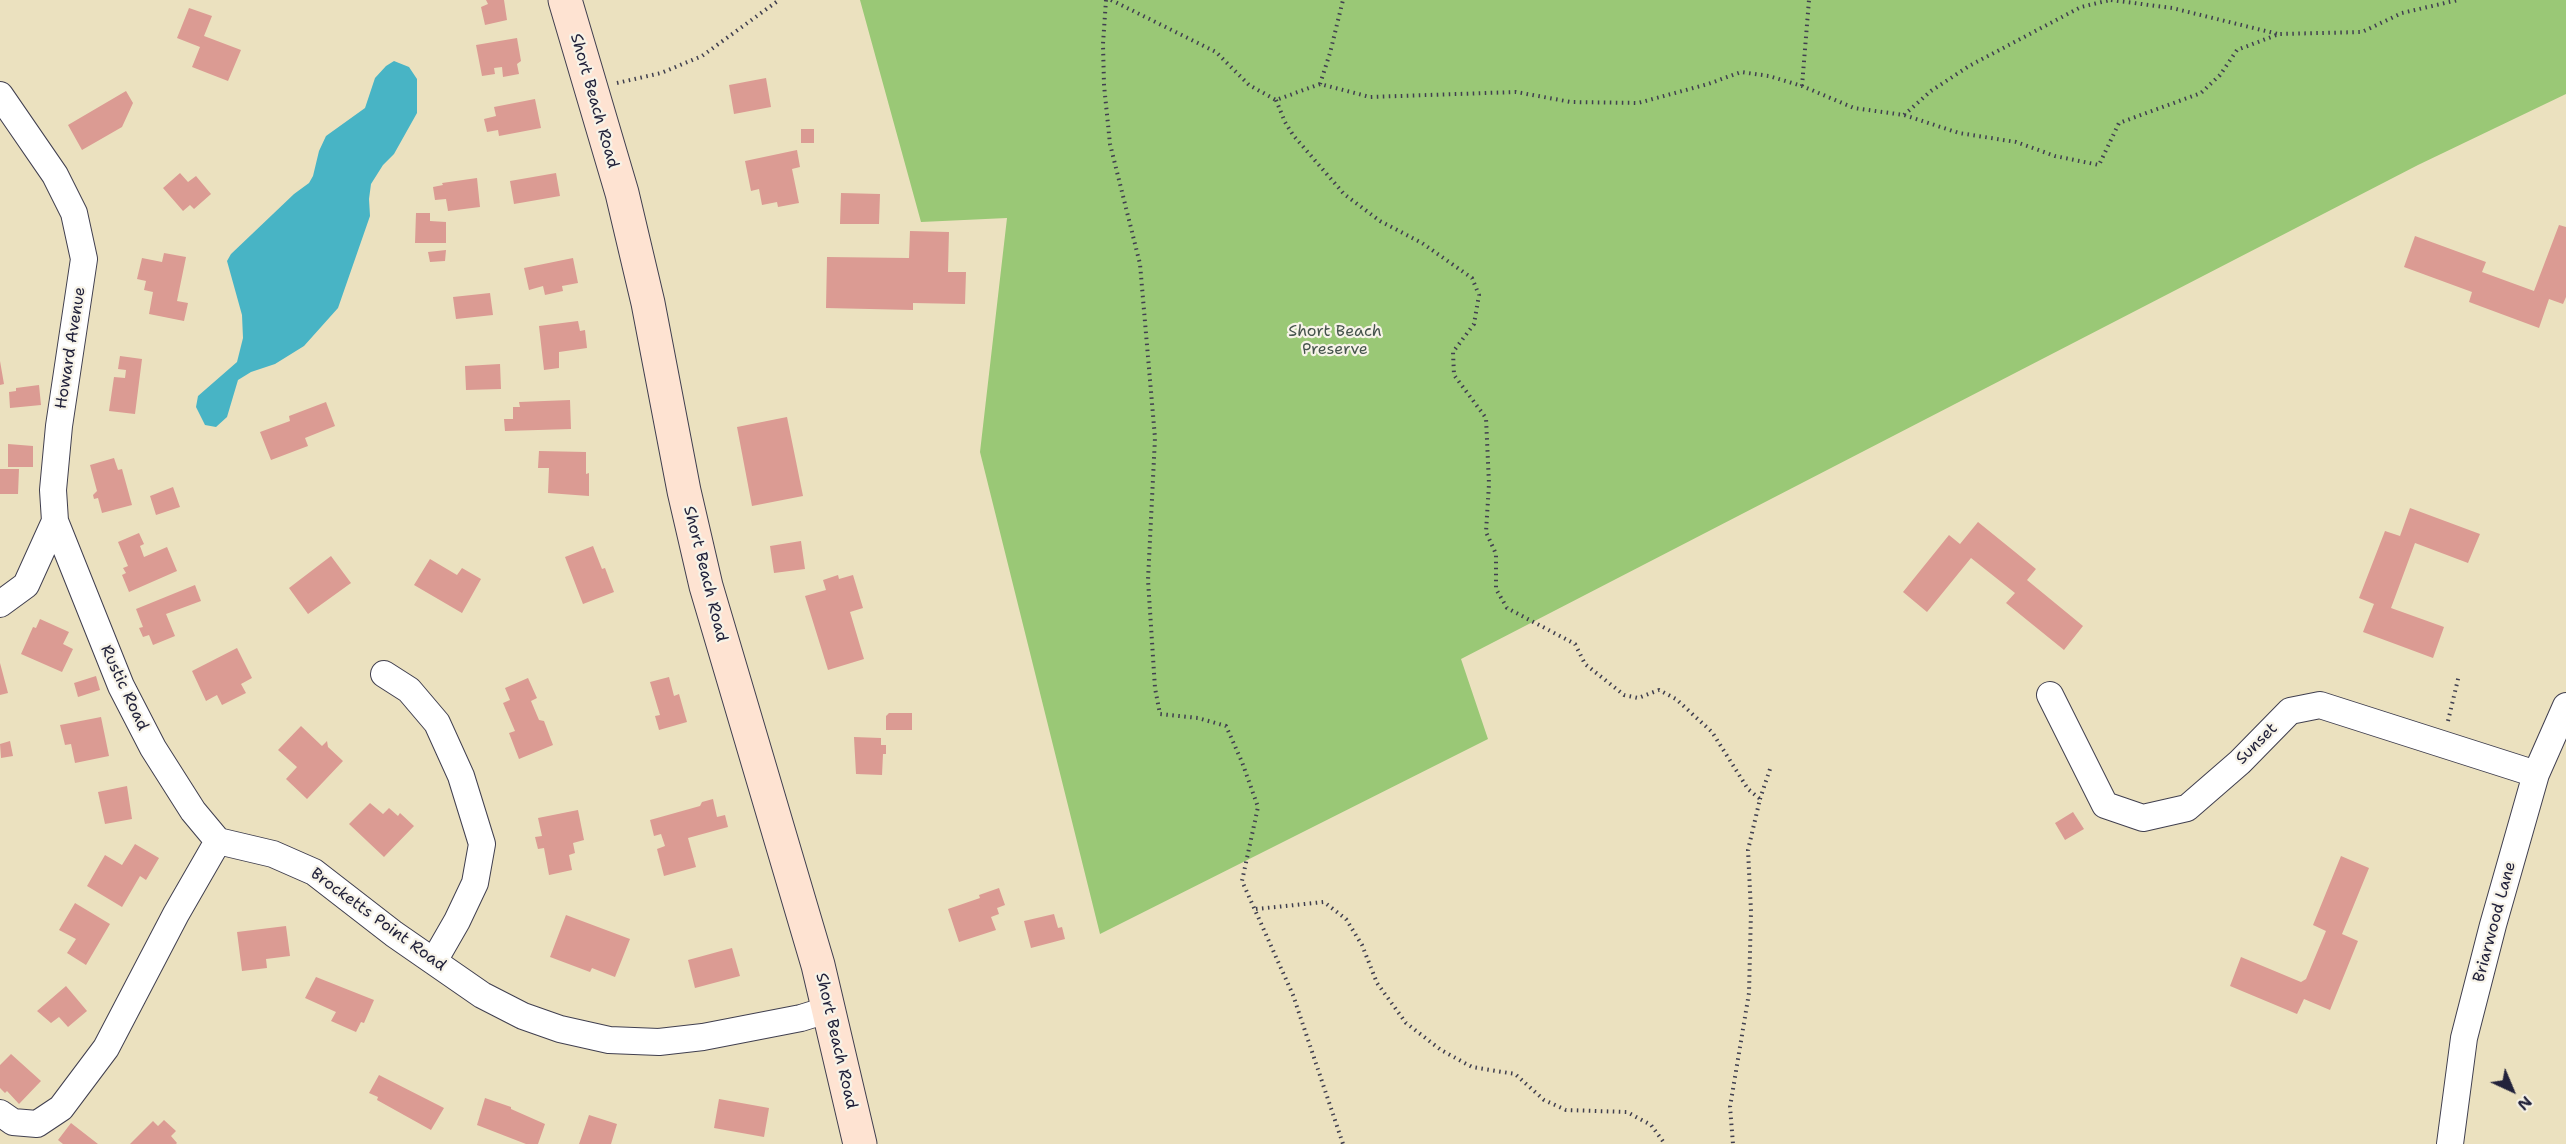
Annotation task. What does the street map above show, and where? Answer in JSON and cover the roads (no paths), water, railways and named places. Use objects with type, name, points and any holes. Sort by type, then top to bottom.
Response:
[{"type":"main road","name":"Short Beach Road","points":[[565,0],[622,193],[648,303],[684,491],[706,586],[830,1009],[860,1144]]},
{"type":"street","name":"Howard Avenue","points":[[0,95],[55,175],[74,213],[84,259],[59,426],[53,490],[55,521],[26,585],[0,604]]},
{"type":"street","name":"Rustic Road","points":[[55,521],[121,686],[153,748],[192,811],[218,840]]},
{"type":"street","points":[[384,674],[409,690],[437,723],[460,776],[482,844],[475,883],[434,961]]},
{"type":"street","name":"Sunset","points":[[2050,695],[2105,805],[2143,818],[2187,808],[2240,762],[2290,711],[2320,705],[2536,774]]},
{"type":"street","name":"Briarwood Lane","points":[[2450,1144],[2464,1038],[2493,925],[2536,774],[2566,706]]},
{"type":"street","name":"Brocketts Point Road","points":[[218,840],[273,854],[314,872],[394,934],[482,995],[523,1016],[560,1029],[609,1040],[659,1042],[704,1037],[801,1018],[830,1009]]},
{"type":"street","points":[[0,1113],[12,1122],[37,1124],[61,1108],[106,1048],[176,914],[218,840]]},
{"type":"water","points":[[394,61],[409,67],[417,79],[417,113],[394,154],[383,165],[371,184],[370,216],[338,308],[304,346],[275,364],[251,372],[238,380],[227,417],[216,427],[205,425],[196,407],[198,396],[237,362],[243,338],[242,315],[227,261],[231,254],[294,194],[309,183],[326,136],[365,108],[375,78]]},
{"type":"park label","name":"Short Beach Preserve","points":[[1335,341]]}]
